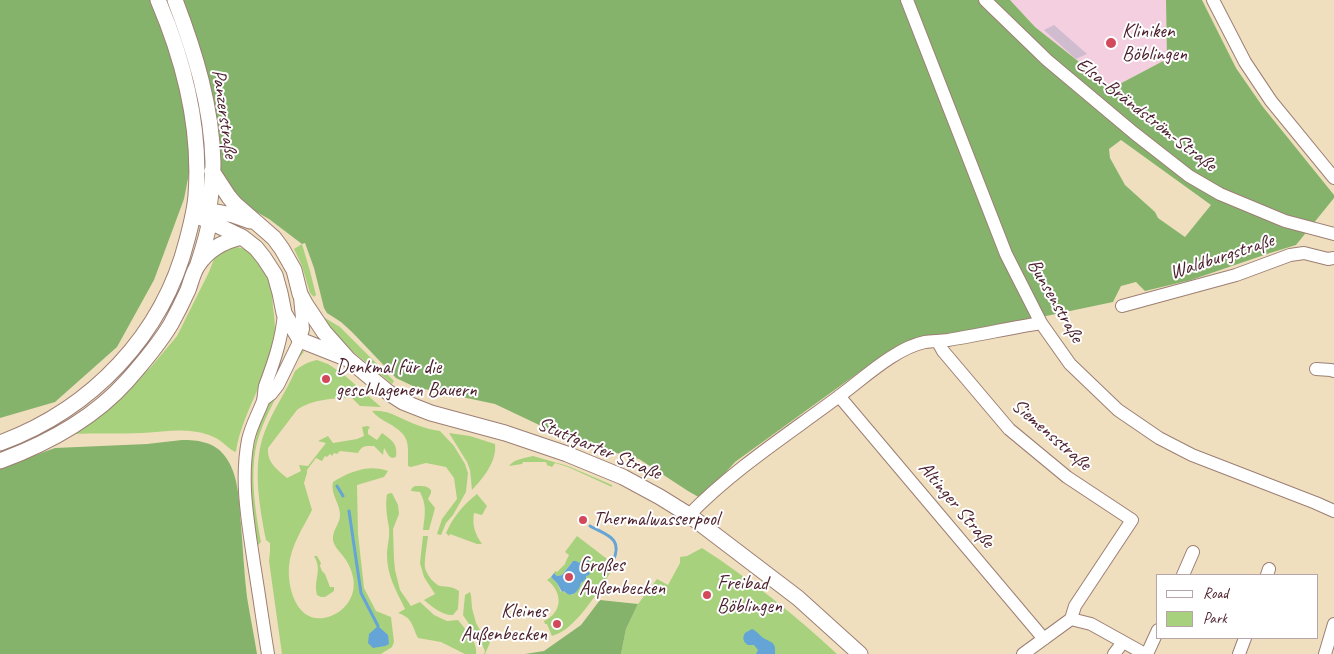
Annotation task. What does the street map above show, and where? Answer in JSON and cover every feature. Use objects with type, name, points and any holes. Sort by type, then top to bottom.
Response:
[{"type":"main road","name":"Panzerstraße","points":[[158,0],[177,51],[188,90],[194,126],[197,177],[204,216]]},
{"type":"main road","name":"Panzerstraße","points":[[0,461],[36,446],[74,425],[99,407],[126,382],[158,343],[171,324],[186,295],[203,248],[204,216],[212,171],[212,144],[204,90],[192,45],[175,0]]},
{"type":"main road","points":[[212,171],[228,197],[256,222]]},
{"type":"main road","name":"Stuttgarter Straße","points":[[204,216],[233,216],[256,222],[274,238],[286,254],[294,270],[300,294],[330,340],[348,359],[403,402],[431,413],[505,433],[567,454],[623,477],[660,497],[689,515],[798,598],[860,654]]},
{"type":"main road","points":[[0,443],[40,425],[63,412],[114,370],[146,332],[164,303],[184,253],[204,216],[242,237],[256,248],[272,269],[284,313],[299,333]]},
{"type":"main road","points":[[197,266],[218,246],[242,237]]},
{"type":"main road","name":"Stuttgarter Straße","points":[[299,333],[348,359]]},
{"type":"street","name":"Bunsenstraße","points":[[907,0],[1006,254],[1041,322],[1070,364],[1118,410],[1159,438],[1192,455],[1334,511]]},
{"type":"street","name":"Elsa-Brändström-Straße","points":[[985,0],[1047,60],[1189,176],[1220,194],[1285,221],[1334,234]]},
{"type":"street","points":[[1213,0],[1250,70],[1272,101],[1334,178]]},
{"type":"street","name":"Waldburgstraße","points":[[1122,306],[1236,275],[1290,255],[1304,253],[1328,259],[1334,258]]},
{"type":"street","name":"Stuttgarter Straße","points":[[300,294],[299,333],[317,332],[330,340]]},
{"type":"street","points":[[268,654],[246,510],[244,480],[248,439],[263,400],[264,388],[277,353],[284,313]]},
{"type":"street","points":[[689,515],[741,467],[877,367],[902,351],[925,342],[938,342],[1041,322]]},
{"type":"street","points":[[280,341],[299,333]]},
{"type":"street","points":[[263,400],[278,385],[299,333]]},
{"type":"street","name":"Siemensstraße","points":[[938,342],[943,351],[1009,429],[1067,477],[1132,520],[1075,606],[1071,619]]},
{"type":"street","points":[[1316,369],[1334,371]]},
{"type":"street","name":"Altinger Straße","points":[[840,396],[1044,638]]},
{"type":"street","points":[[1183,574],[1193,552]]},
{"type":"street","points":[[1024,654],[1071,619],[1091,624],[1146,654],[1156,634]]},
{"type":"street","points":[[1325,654],[1334,624]]},
{"type":"street","points":[[1239,654],[1245,639]]},
{"type":"street","points":[[1114,654],[1123,642]]},
{"type":"shaded area","name":"Kliniken Böblingen","points":[[1010,0],[1166,0],[1167,59],[1112,88],[1035,27]]},
{"type":"shaded area","points":[[1054,25],[1087,54],[1076,59],[1044,30]]},
{"type":"green space","points":[[0,0],[1010,0],[1035,27],[1112,88],[1167,59],[1166,0],[1202,0],[1236,68],[1263,107],[1334,195],[1334,198],[1296,245],[1191,280],[1145,291],[1136,282],[1121,286],[1113,302],[1008,324],[912,340],[887,352],[735,462],[702,499],[639,459],[575,442],[495,404],[415,387],[396,378],[352,332],[327,313],[305,243],[302,244],[269,219],[237,201],[223,180],[219,165],[191,163],[184,199],[154,280],[117,347],[55,402],[0,418]],"holes":[[[1121,140],[1211,205],[1185,237],[1158,218],[1155,212],[1125,185],[1110,158],[1109,149]]]},
{"type":"green space","points":[[302,244],[316,295],[314,297],[310,293],[302,266],[294,249]]},
{"type":"green space","points":[[232,247],[248,251],[266,274],[271,289],[275,327],[269,361],[245,420],[236,451],[213,437],[192,431],[72,434],[150,368],[177,336],[214,259],[218,254]]},
{"type":"green space","points":[[325,318],[340,327],[394,381],[392,384],[335,337],[323,319]]},
{"type":"green space","points":[[305,350],[288,374],[269,412],[255,451],[253,477],[261,542],[258,545],[251,488],[254,445],[261,422],[274,394],[294,359]]},
{"type":"green space","points":[[317,360],[328,364],[343,374],[381,407],[360,406],[351,397],[323,400],[303,406],[297,410],[268,448],[269,458],[273,465],[287,478],[301,471],[299,465],[308,466],[326,443],[318,441],[328,436],[333,443],[357,439],[364,436],[362,427],[367,426],[370,427],[368,434],[377,440],[382,433],[391,440],[396,449],[396,457],[392,458],[389,456],[384,448],[383,455],[374,446],[369,446],[363,447],[358,453],[340,451],[332,456],[330,454],[327,457],[325,456],[322,461],[316,458],[307,470],[304,483],[312,510],[292,551],[289,566],[290,586],[297,605],[311,617],[331,616],[346,605],[352,595],[354,585],[348,564],[333,540],[340,515],[333,491],[333,482],[359,470],[374,468],[388,471],[384,477],[357,485],[358,534],[364,588],[376,611],[391,617],[394,642],[392,647],[381,654],[282,654],[269,561],[270,543],[266,540],[259,497],[259,454],[267,426],[295,371],[305,364]]},
{"type":"green space","points":[[372,411],[390,413],[411,423],[440,431],[454,446],[465,464],[468,473],[466,492],[453,515],[446,523],[441,535],[437,534],[442,519],[457,499],[454,478],[446,467],[426,463],[408,466],[408,446],[404,436]]},
{"type":"green space","points":[[449,433],[470,436],[495,444],[492,463],[472,490],[470,470],[467,462]]},
{"type":"green space","points":[[182,440],[200,441],[215,447],[224,455],[233,470],[239,497],[247,597],[257,654],[0,654],[0,468],[55,448],[147,444]]},
{"type":"green space","points":[[533,456],[568,466],[612,485],[612,487],[555,463],[552,467],[547,465],[546,462],[523,462],[522,464],[509,466],[517,460]]},
{"type":"green space","points":[[415,486],[426,487],[431,490],[428,499],[435,508],[429,530],[423,530],[425,506],[420,492],[411,491]]},
{"type":"green space","points":[[392,493],[398,505],[399,514],[393,529],[395,570],[400,590],[411,606],[420,602],[434,615],[447,621],[458,620],[473,640],[476,654],[465,654],[441,642],[418,638],[407,617],[398,613],[405,609],[395,589],[387,563],[389,531],[386,498],[387,494]]},
{"type":"green space","points":[[477,494],[487,506],[482,515],[474,513],[473,522],[482,544],[450,534],[449,536],[446,533],[455,516]]},
{"type":"green space","points":[[423,536],[428,536],[425,568],[429,576],[440,586],[452,587],[459,591],[458,609],[453,615],[441,612],[424,600],[435,594],[424,577],[420,563]]},
{"type":"green space","points":[[577,536],[615,565],[580,616],[566,629],[552,636],[544,621],[555,612],[559,602],[556,590],[547,580],[551,577],[557,583],[561,592],[564,591],[572,595],[587,575],[579,564],[572,562],[562,575],[557,576],[554,573],[565,564],[569,555],[565,552]]},
{"type":"green space","name":"Freibad Böblingen","points":[[702,548],[772,598],[837,654],[621,654],[626,629],[638,604],[657,579],[668,585],[680,563],[680,557],[687,556]]},
{"type":"green space","points":[[314,556],[317,556],[321,563],[320,566],[330,587],[334,587],[334,591],[325,597],[317,595],[318,566]]},
{"type":"green space","points":[[470,592],[476,623],[481,632],[491,640],[485,654],[481,642],[463,615],[465,595]]},
{"type":"green space","points":[[600,600],[638,604],[626,629],[621,654],[525,654],[544,651],[581,625]]},
{"type":"water","name":"Großes Außenbecken","points":[[583,559],[589,561],[589,566],[586,569],[590,573],[589,575],[586,576],[586,579],[572,595],[564,591],[562,592],[551,577],[554,573],[557,576],[562,575],[573,561],[579,563]]},
{"type":"water","points":[[378,626],[388,635],[389,644],[373,648],[368,643],[369,634]]},
{"type":"water","points":[[752,629],[773,644],[775,654],[756,654],[758,650],[754,645],[745,643],[743,638],[745,633]]},
{"type":"waterway","points":[[337,486],[343,496]]},
{"type":"waterway","points":[[349,511],[361,593],[378,626]]},
{"type":"waterway","points":[[590,526],[607,535],[615,542],[616,553],[613,561]]},
{"type":"place","name":"Kliniken Böblingen","points":[[1111,43]]},
{"type":"place","name":"Denkmal für die geschlagenen Bauern","points":[[326,379]]},
{"type":"place","name":"Thermalwasserpool","points":[[583,520]]},
{"type":"place","name":"Großes Außenbecken","points":[[569,577]]},
{"type":"place","name":"Freibad Böblingen","points":[[707,595]]},
{"type":"place","name":"Kleines Außenbecken","points":[[557,624]]}]
